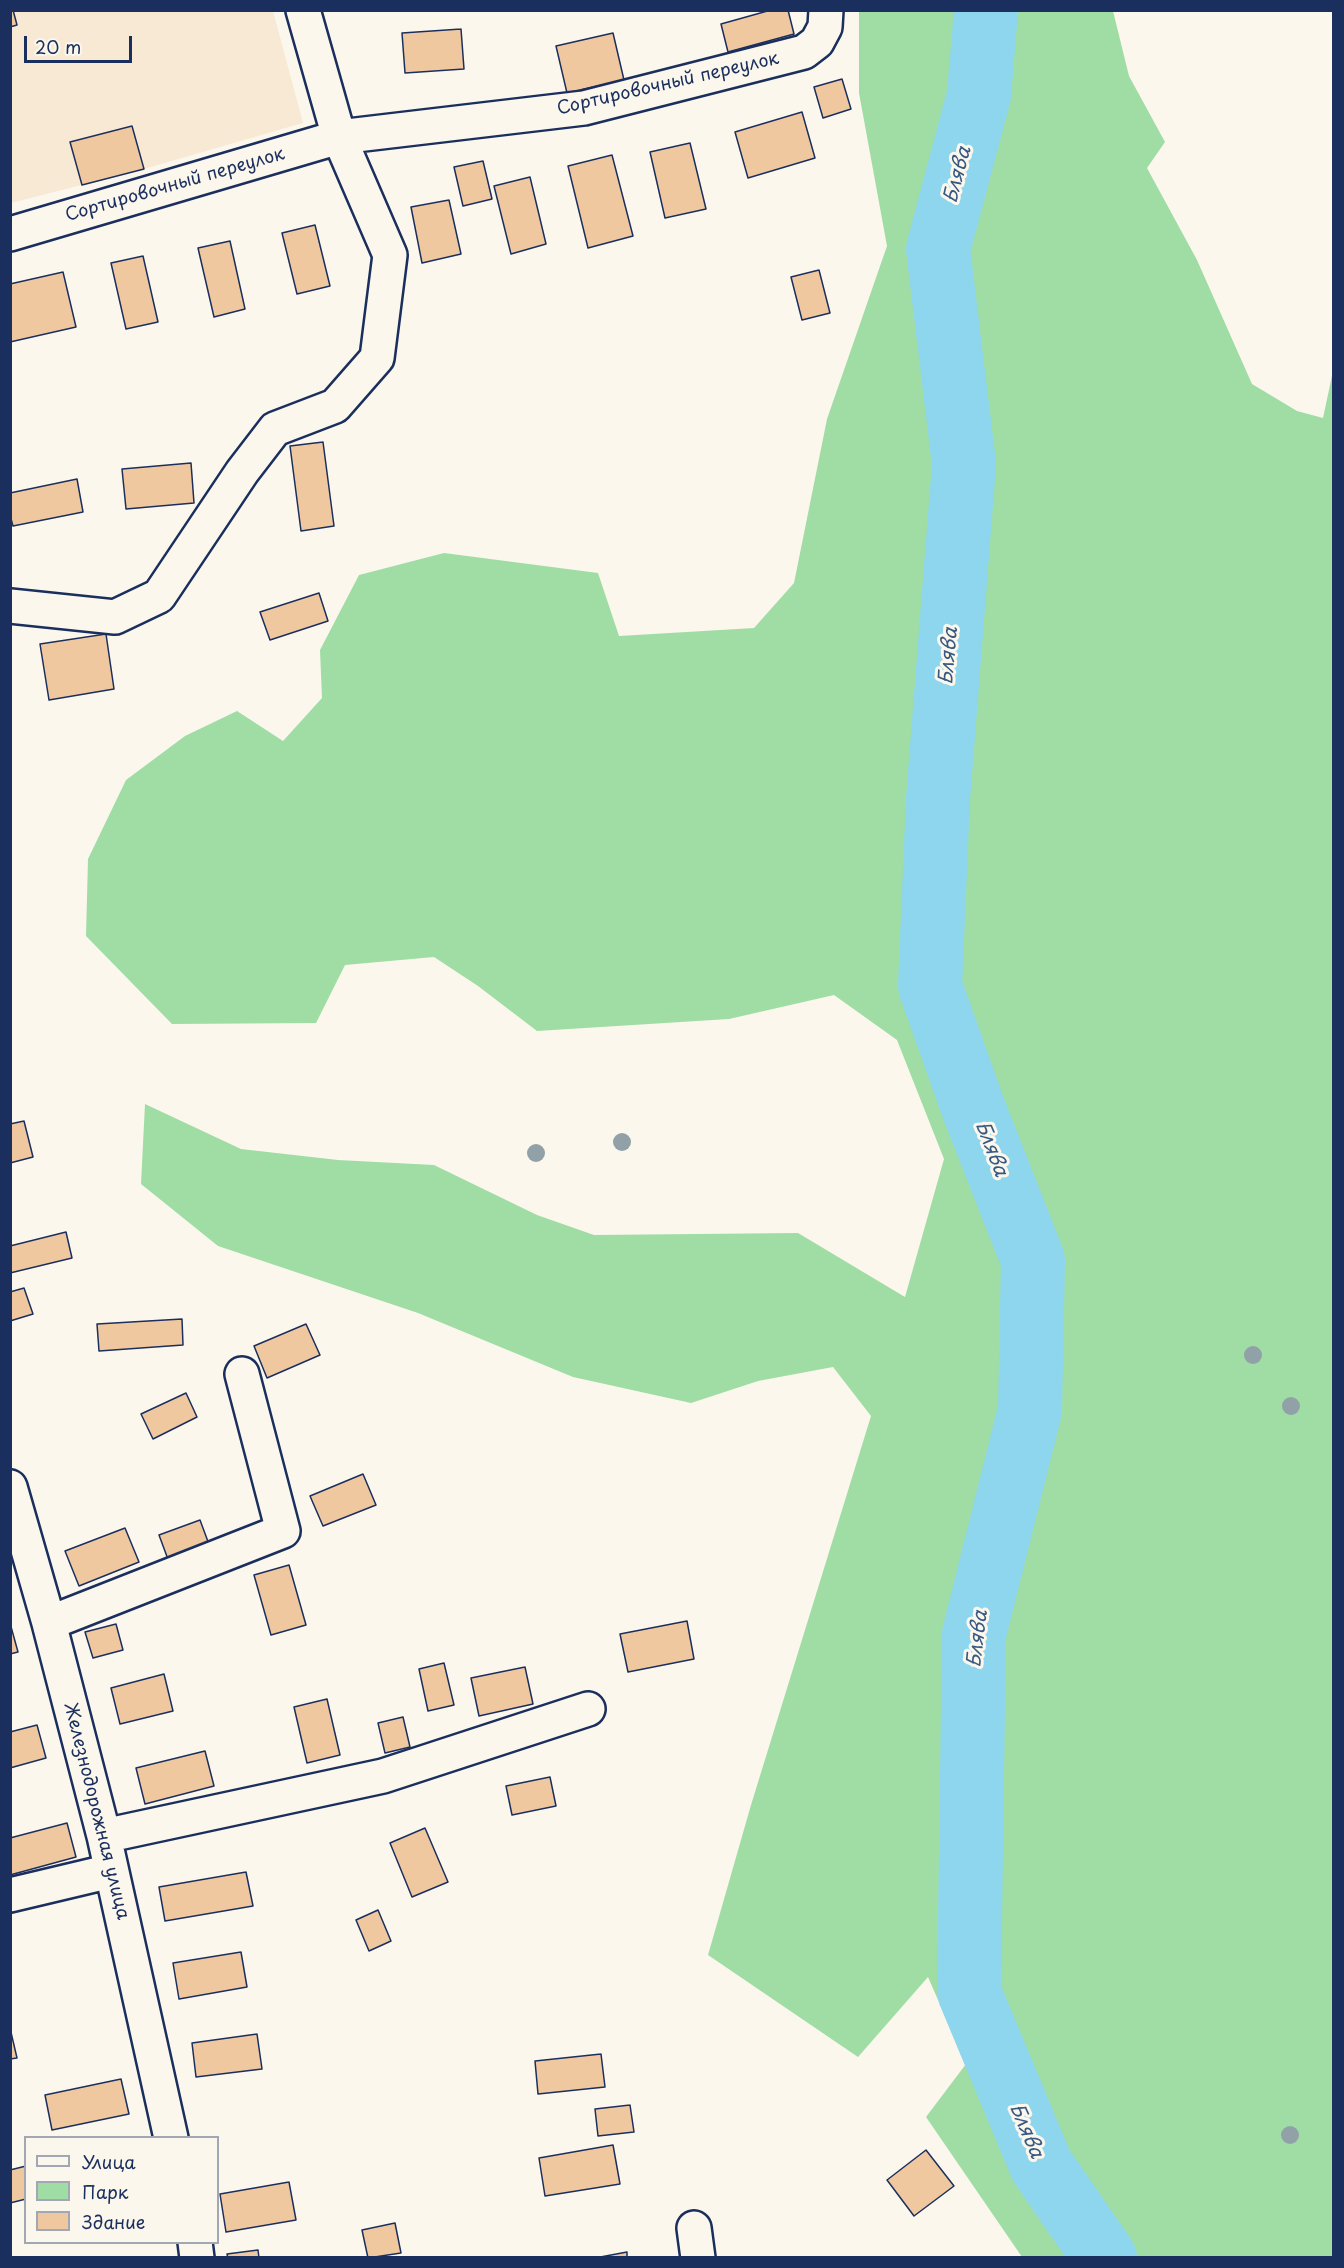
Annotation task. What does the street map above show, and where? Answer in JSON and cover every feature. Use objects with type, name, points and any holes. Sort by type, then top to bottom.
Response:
[{"type":"street","points":[[10,606],[116,617],[159,596],[242,472],[275,429],[335,406],[377,358],[390,255],[339,137],[303,10]]},
{"type":"street","name":"Сортировочный переулок","points":[[10,234],[339,137],[585,108],[804,52],[817,42],[825,27],[826,10]]},
{"type":"street","points":[[49,1623],[283,1531],[242,1374]]},
{"type":"street","name":"Железнодорожная улица","points":[[10,1487],[49,1623],[104,1836],[171,2136]]},
{"type":"street","points":[[104,1836],[383,1776],[588,1709]]},
{"type":"street","points":[[10,1895],[111,1871]]},
{"type":"shaded area","points":[[10,11],[273,11],[303,123],[144,169],[11,203]]},
{"type":"green space","points":[[859,11],[1113,11],[1129,76],[1165,142],[1147,168],[1197,260],[1252,384],[1297,411],[1323,418],[1333,371],[1333,2257],[1022,2257],[926,2117],[966,2064],[928,1977],[858,2057],[708,1955],[751,1805],[871,1416],[833,1367],[758,1381],[691,1403],[573,1377],[418,1313],[218,1246],[141,1184],[145,1104],[241,1149],[338,1160],[434,1165],[537,1215],[594,1235],[798,1233],[905,1297],[944,1159],[897,1040],[834,995],[729,1019],[537,1031],[478,986],[434,957],[345,965],[316,1023],[172,1024],[86,936],[88,859],[126,780],[185,736],[237,711],[283,741],[322,698],[320,650],[359,575],[444,553],[598,573],[619,636],[754,628],[794,583],[827,419],[887,246],[859,93]]},
{"type":"building","points":[[10,10],[13,10],[17,25],[10,27]]},
{"type":"building","points":[[771,10],[788,10],[794,34],[728,52],[721,24]]},
{"type":"building","points":[[461,29],[464,69],[405,73],[402,33]]},
{"type":"building","points":[[613,33],[624,80],[567,93],[556,46]]},
{"type":"building","points":[[842,79],[851,109],[823,118],[814,87]]},
{"type":"building","points":[[802,112],[815,158],[748,178],[735,132]]},
{"type":"building","points":[[132,126],[144,169],[82,185],[70,142]]},
{"type":"building","points":[[690,143],[706,209],[665,218],[650,152]]},
{"type":"building","points":[[612,155],[633,236],[588,248],[568,166]]},
{"type":"building","points":[[483,161],[492,199],[463,206],[454,167]]},
{"type":"building","points":[[530,177],[546,244],[511,254],[494,186]]},
{"type":"building","points":[[449,200],[461,254],[422,263],[411,207]]},
{"type":"building","points":[[315,225],[330,286],[297,294],[282,233]]},
{"type":"building","points":[[230,241],[245,309],[214,317],[198,248]]},
{"type":"building","points":[[143,256],[158,322],[126,329],[111,263]]},
{"type":"building","points":[[819,270],[830,313],[802,320],[791,277]]},
{"type":"building","points":[[63,272],[76,327],[10,342],[10,284]]},
{"type":"building","points":[[323,442],[334,526],[301,531],[290,446]]},
{"type":"building","points":[[191,463],[194,503],[126,509],[122,469]]},
{"type":"building","points":[[77,479],[83,512],[13,526],[10,515],[10,493]]},
{"type":"building","points":[[319,593],[328,621],[270,640],[260,612]]},
{"type":"building","points":[[106,634],[114,689],[49,700],[40,644]]},
{"type":"building","points":[[24,1121],[33,1157],[10,1163],[10,1124]]},
{"type":"building","points":[[66,1232],[72,1258],[10,1273],[10,1246]]},
{"type":"building","points":[[24,1288],[33,1314],[10,1321],[10,1292]]},
{"type":"building","points":[[182,1319],[183,1345],[99,1351],[97,1324]]},
{"type":"building","points":[[306,1324],[320,1355],[267,1378],[254,1346]]},
{"type":"building","points":[[186,1393],[197,1417],[153,1439],[141,1414]]},
{"type":"building","points":[[363,1474],[376,1505],[323,1526],[310,1496]]},
{"type":"building","points":[[200,1520],[210,1547],[169,1562],[159,1535]]},
{"type":"building","points":[[125,1528],[139,1562],[79,1586],[65,1551]]},
{"type":"building","points":[[289,1565],[306,1625],[271,1635],[254,1575]]},
{"type":"building","points":[[687,1621],[694,1659],[628,1672],[620,1634]]},
{"type":"building","points":[[10,1623],[18,1652],[10,1654]]},
{"type":"building","points":[[116,1624],[123,1650],[93,1658],[85,1632]]},
{"type":"building","points":[[444,1663],[454,1705],[428,1711],[419,1669]]},
{"type":"building","points":[[525,1667],[533,1704],[479,1716],[471,1678]]},
{"type":"building","points":[[164,1674],[173,1711],[120,1724],[111,1688]]},
{"type":"building","points":[[327,1699],[340,1755],[307,1763],[294,1707]]},
{"type":"building","points":[[403,1717],[410,1747],[385,1753],[378,1723]]},
{"type":"building","points":[[37,1725],[46,1758],[10,1768],[10,1732]]},
{"type":"building","points":[[205,1751],[214,1786],[145,1804],[136,1768]]},
{"type":"building","points":[[550,1777],[556,1806],[512,1815],[506,1786]]},
{"type":"building","points":[[67,1823],[76,1857],[10,1875],[10,1838]]},
{"type":"building","points":[[425,1828],[448,1882],[412,1897],[390,1843]]},
{"type":"building","points":[[246,1872],[253,1906],[165,1921],[159,1887]]},
{"type":"building","points":[[378,1910],[391,1941],[369,1951],[356,1920]]},
{"type":"building","points":[[241,1952],[247,1987],[179,1999],[173,1963]]},
{"type":"building","points":[[10,2028],[17,2058],[10,2059]]},
{"type":"building","points":[[257,2034],[262,2069],[196,2077],[192,2043]]},
{"type":"building","points":[[601,2054],[605,2087],[538,2094],[535,2061]]},
{"type":"building","points":[[121,2079],[129,2114],[52,2130],[45,2095]]},
{"type":"building","points":[[630,2105],[634,2132],[598,2136],[595,2109]]},
{"type":"building","points":[[613,2145],[620,2184],[545,2196],[539,2158]]},
{"type":"building","points":[[926,2150],[954,2186],[914,2216],[887,2180]]},
{"type":"building","points":[[24,2166],[24,2200],[10,2203],[10,2170]]},
{"type":"building","points":[[289,2182],[296,2220],[226,2232],[220,2194]]},
{"type":"building","points":[[395,2223],[401,2253],[368,2258],[362,2230]]},
{"type":"building","points":[[258,2250],[259,2258],[228,2258],[227,2254]]},
{"type":"building","points":[[627,2252],[627,2258],[595,2258]]},
{"type":"waterway","name":"Блява","points":[[986,10],[979,95],[938,249],[964,464],[938,799],[930,986],[974,1110],[1033,1260],[1030,1410],[974,1634],[969,1992],[1041,2165],[1105,2258]]}]
